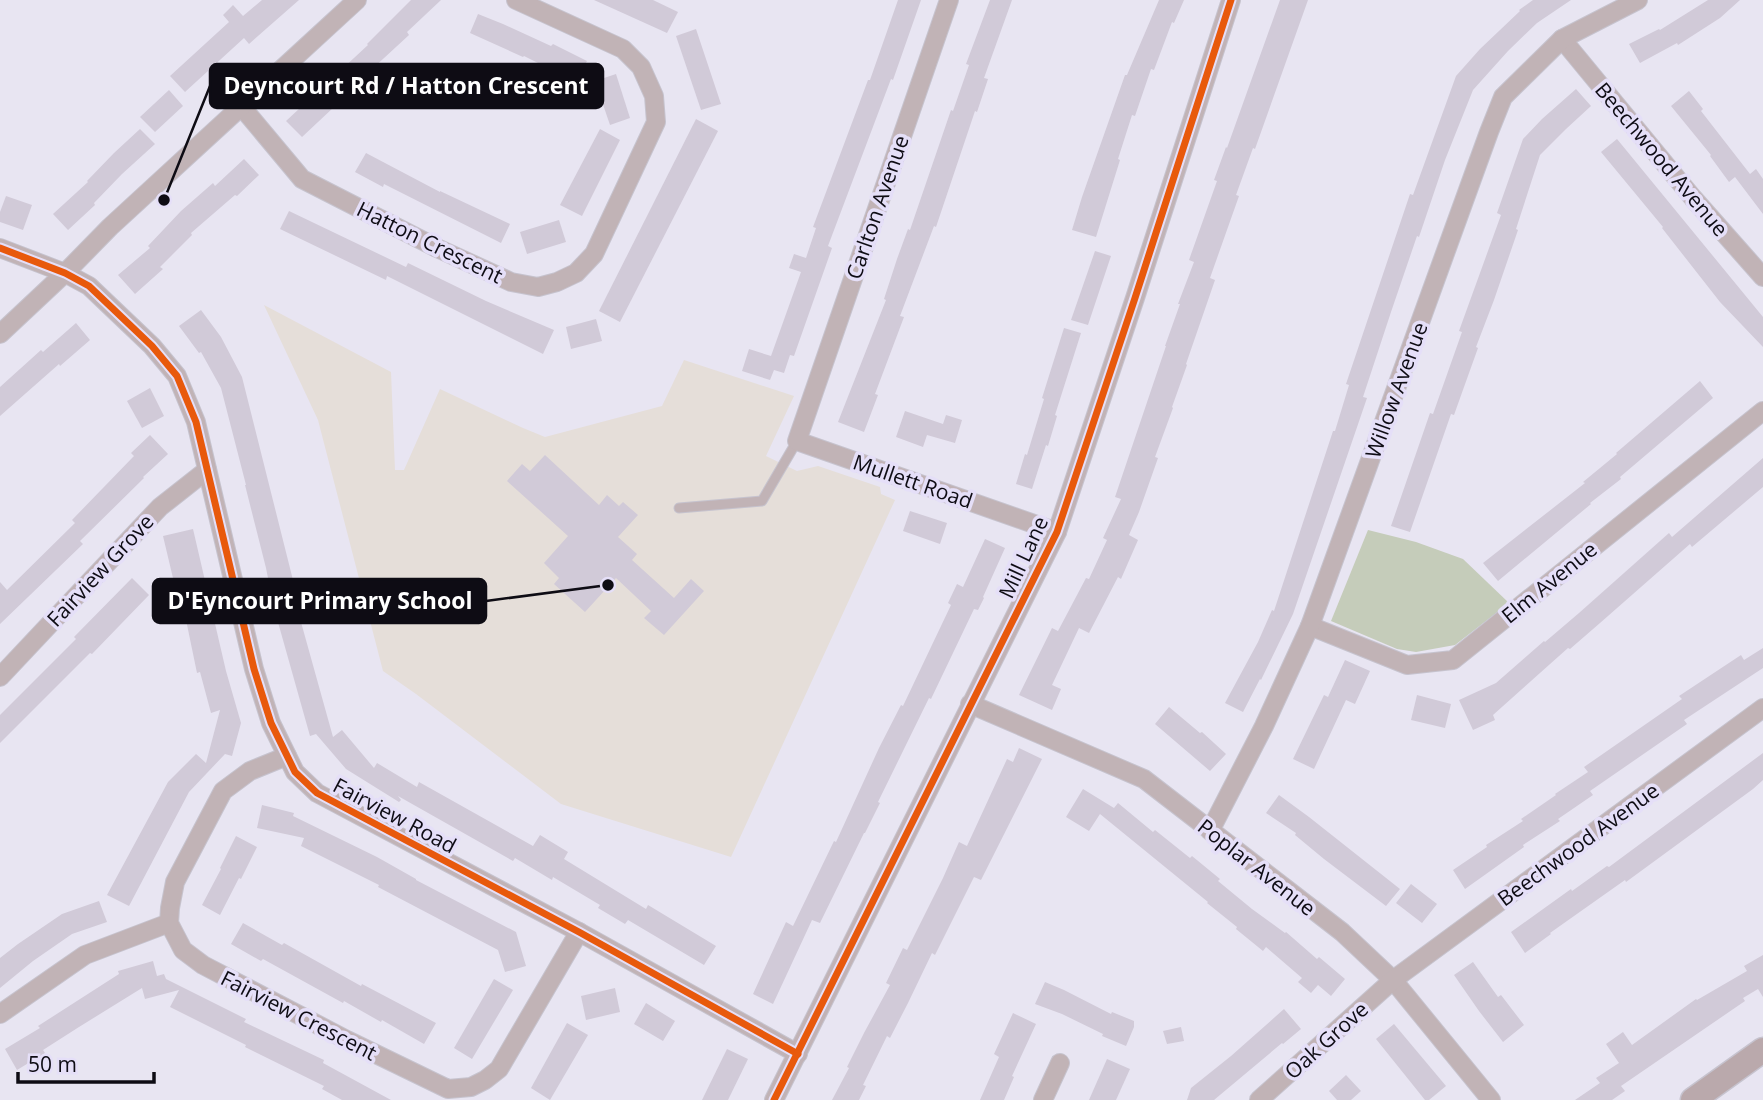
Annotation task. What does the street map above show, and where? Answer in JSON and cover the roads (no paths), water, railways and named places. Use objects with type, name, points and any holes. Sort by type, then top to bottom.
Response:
[{"type":"main road","points":[[1693,1100],[1763,1050]]},
{"type":"street","points":[[0,334],[110,226],[357,0]]},
{"type":"street","name":"Hatton Crescent","points":[[241,106],[302,179],[437,248],[511,282],[538,286],[557,282],[576,273],[594,254],[656,122],[654,96],[641,68],[623,49],[516,0]]},
{"type":"street","name":"Carlton Avenue","points":[[797,441],[949,0]]},
{"type":"street","name":"Mill Lane","points":[[775,1100],[1057,532],[1231,0]]},
{"type":"street","name":"Willow Avenue","points":[[1210,831],[1264,726],[1310,626],[1503,97],[1562,39],[1638,0]]},
{"type":"street","name":"Beechwood Avenue","points":[[1562,39],[1693,198],[1763,277]]},
{"type":"street","name":"Fairview Road","points":[[0,248],[65,273],[89,286],[152,346],[177,376],[196,422],[254,668],[271,723],[295,772],[317,793],[579,932],[798,1054]]},
{"type":"street","name":"Elm Avenue","points":[[1310,626],[1406,665],[1453,660],[1763,411]]},
{"type":"street","name":"Mullett Road","points":[[797,441],[1057,532]]},
{"type":"street","name":"Fairview Grove","points":[[0,677],[160,507],[207,470]]},
{"type":"street","name":"Poplar Avenue","points":[[970,704],[1144,779],[1342,932],[1393,979],[1491,1100]]},
{"type":"street","name":"Beechwood Avenue","points":[[1393,979],[1763,708]]},
{"type":"street","points":[[0,1014],[85,955],[169,923],[174,882],[223,791],[250,771],[286,756]]},
{"type":"street","name":"Fairview Crescent","points":[[169,923],[183,950],[203,965],[448,1089],[471,1087],[499,1069],[579,932]]},
{"type":"street","name":"Oak Grove","points":[[1259,1100],[1393,979]]},
{"type":"street","points":[[1043,1100],[1060,1063]]},
{"type":"lane","points":[[679,508],[762,501],[797,441]]},
{"type":"place","name":"Deyncourt Rd / Hatton Crescent","points":[[164,200]]},
{"type":"place","name":"D'Eyncourt Primary School","points":[[608,585]]}]
